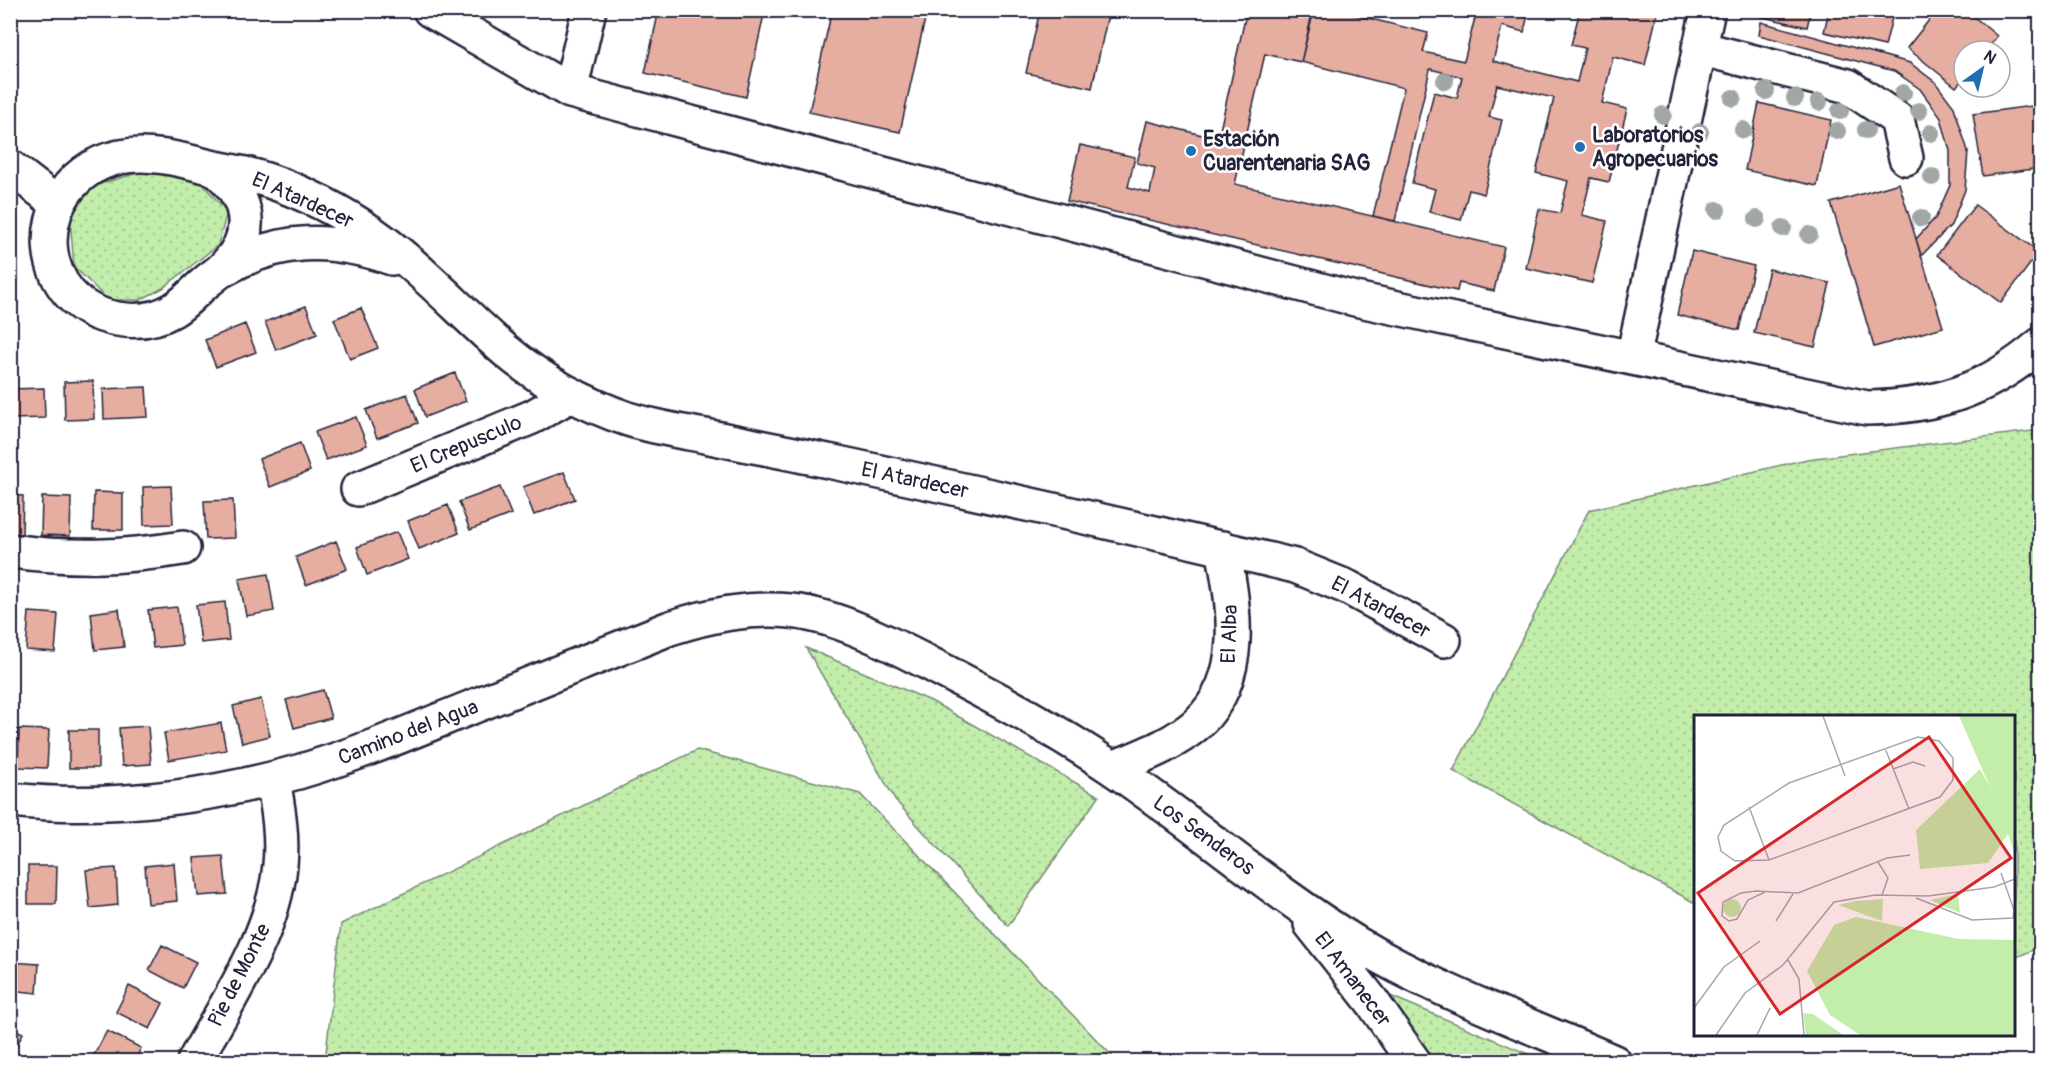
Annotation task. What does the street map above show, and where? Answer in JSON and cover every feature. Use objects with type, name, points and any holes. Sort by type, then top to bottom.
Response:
[{"type":"street","points":[[430,10],[570,91],[1355,299],[1866,408],[1900,407],[1933,402],[1964,392],[1994,378],[2040,345]]},
{"type":"street","points":[[570,91],[589,10]]},
{"type":"street","points":[[1633,357],[1708,10]]},
{"type":"street","points":[[1699,48],[1848,86],[1897,118],[1906,158]]},
{"type":"street","name":"El Atardecer","points":[[214,168],[234,187],[242,199],[246,228],[236,254],[218,273],[186,300],[161,316],[147,320],[132,321],[101,315],[85,307],[71,296],[55,269],[49,240],[58,204],[72,184],[86,171],[116,157],[132,155],[166,158],[214,168],[259,178],[331,208],[378,237],[416,267],[504,349],[547,381],[607,411],[654,426],[832,462],[1223,549],[1311,571],[1347,587],[1444,640]]},
{"type":"street","points":[[10,167],[58,204]]},
{"type":"street","name":"El Atardecer","points":[[218,273],[237,262],[279,246],[321,243],[343,244],[375,252],[416,267]]},
{"type":"street","name":"El Crepusculo","points":[[358,489],[532,417],[571,395]]},
{"type":"street","points":[[10,551],[59,557],[104,558],[143,555],[183,548]]},
{"type":"street","name":"El Alba","points":[[1113,768],[1145,755],[1185,733],[1207,713],[1220,694],[1232,659],[1233,632],[1231,594],[1223,549]]},
{"type":"street","name":"Los Senderos","points":[[794,611],[824,618],[855,630],[914,656],[994,697],[1113,768],[1341,933],[1390,961],[1505,1016],[1614,1062]]},
{"type":"street","name":"Camino del Agua","points":[[10,800],[69,804],[121,802],[221,790],[273,779],[407,734],[670,628],[701,618],[733,612],[794,611]]},
{"type":"street","name":"Pie de Monte","points":[[194,1062],[260,939],[275,895],[280,866],[281,837],[273,779]]},
{"type":"street","name":"El Amanecer","points":[[1291,899],[1371,1000],[1414,1062]]},
{"type":"green space","points":[[147,170],[201,182],[227,212],[218,245],[163,288],[140,300],[108,300],[74,267],[70,218],[93,186]]},
{"type":"green space","points":[[2040,430],[2040,947],[2015,958],[2015,715],[1694,715],[1694,902],[1453,771],[1589,510],[1807,459]]},
{"type":"green space","points":[[806,648],[931,701],[1099,796],[1008,926],[896,801]]},
{"type":"green space","points":[[697,750],[860,794],[1117,1061],[325,1061],[341,924]]},
{"type":"green space","points":[[1388,995],[1545,1061],[1430,1061]]},
{"type":"building","points":[[659,10],[765,10],[746,97],[645,73]]},
{"type":"building","points":[[832,10],[927,10],[900,132],[809,112]]},
{"type":"building","points":[[1040,10],[1109,10],[1092,88],[1026,73]]},
{"type":"building","name":"Estación Cuarentenaria SAG","points":[[1231,10],[1277,10],[1311,19],[1301,62],[1265,54],[1235,184],[1504,247],[1494,291],[1459,283],[1457,291],[1067,201],[1080,145],[1135,157],[1128,187],[1150,193],[1155,168],[1137,163],[1147,121],[1218,139],[1246,14]]},
{"type":"building","name":"Laboratorios Agropecuarios","points":[[1314,10],[1335,10],[1428,33],[1423,52],[1464,61],[1476,14],[1460,10],[1529,10],[1524,32],[1502,26],[1493,61],[1577,82],[1585,48],[1571,45],[1580,10],[1658,10],[1645,65],[1613,57],[1602,103],[1627,109],[1609,182],[1591,178],[1582,215],[1607,221],[1592,283],[1526,268],[1539,209],[1560,213],[1568,181],[1536,173],[1554,98],[1497,85],[1489,117],[1502,120],[1484,194],[1469,190],[1461,220],[1429,212],[1435,189],[1412,183],[1434,92],[1457,98],[1462,77],[1430,69],[1395,221],[1373,216],[1404,88],[1301,62]]},
{"type":"building","points":[[1746,10],[1811,10],[1807,27],[1745,13]]},
{"type":"building","points":[[1829,10],[1894,10],[1885,46],[1824,32]]},
{"type":"building","points":[[1937,10],[1966,10],[1997,36],[1995,39],[1952,39],[1952,84],[1907,48]]},
{"type":"building","points":[[1761,22],[1910,63],[1935,82],[1954,107],[1968,151],[1965,190],[1951,225],[1921,256],[1916,239],[1936,217],[1950,185],[1950,151],[1941,118],[1920,89],[1894,71],[1759,35]]},
{"type":"building","points":[[1759,103],[1831,120],[1817,186],[1745,170]]},
{"type":"building","points":[[2039,105],[2040,168],[1983,176],[1973,114]]},
{"type":"building","points":[[1899,183],[1943,327],[1874,347],[1831,203]]},
{"type":"building","points":[[1975,205],[2039,252],[2001,303],[1937,255]]},
{"type":"building","points":[[1692,251],[1754,266],[1739,330],[1677,315]]},
{"type":"building","points":[[1769,269],[1830,283],[1815,347],[1754,333]]},
{"type":"building","points":[[306,306],[317,334],[276,350],[265,322]]},
{"type":"building","points":[[361,308],[378,348],[350,359],[334,319]]},
{"type":"building","points":[[245,324],[256,352],[216,367],[205,340]]},
{"type":"building","points":[[455,373],[466,401],[425,417],[415,389]]},
{"type":"building","points":[[93,381],[94,419],[65,420],[64,382]]},
{"type":"building","points":[[146,387],[148,417],[104,419],[103,389]]},
{"type":"building","points":[[44,388],[45,418],[10,419],[10,389]]},
{"type":"building","points":[[407,394],[418,423],[377,438],[366,410]]},
{"type":"building","points":[[356,417],[367,445],[326,460],[315,432]]},
{"type":"building","points":[[300,443],[310,471],[270,487],[259,459]]},
{"type":"building","points":[[564,472],[575,499],[534,515],[523,487]]},
{"type":"building","points":[[171,486],[173,524],[144,525],[143,487]]},
{"type":"building","points":[[500,487],[511,514],[470,530],[459,502]]},
{"type":"building","points":[[94,492],[123,493],[123,530],[93,530]]},
{"type":"building","points":[[10,495],[23,496],[22,534],[10,534]]},
{"type":"building","points":[[42,497],[71,498],[70,536],[41,535]]},
{"type":"building","points":[[233,500],[235,538],[206,539],[204,501]]},
{"type":"building","points":[[448,505],[459,533],[419,549],[408,521]]},
{"type":"building","points":[[397,532],[408,559],[367,575],[357,547]]},
{"type":"building","points":[[336,541],[347,569],[306,585],[296,557]]},
{"type":"building","points":[[268,574],[274,611],[246,616],[239,579]]},
{"type":"building","points":[[225,602],[229,640],[201,643],[196,605]]},
{"type":"building","points":[[177,607],[182,645],[153,648],[148,610]]},
{"type":"building","points":[[119,609],[124,647],[95,650],[91,613]]},
{"type":"building","points":[[29,612],[58,614],[55,652],[26,650]]},
{"type":"building","points":[[323,690],[331,718],[294,728],[286,700]]},
{"type":"building","points":[[261,699],[270,736],[242,743],[233,706]]},
{"type":"building","points":[[221,723],[226,750],[169,760],[164,733]]},
{"type":"building","points":[[148,726],[151,764],[122,766],[119,728]]},
{"type":"building","points":[[19,729],[49,730],[47,768],[18,767]]},
{"type":"building","points":[[69,730],[98,730],[98,768],[69,768]]},
{"type":"building","points":[[223,856],[227,894],[198,896],[194,858]]},
{"type":"building","points":[[174,863],[177,901],[148,904],[145,866]]},
{"type":"building","points":[[28,866],[57,866],[56,904],[28,904]]},
{"type":"building","points":[[116,868],[118,905],[90,908],[86,870]]},
{"type":"building","points":[[162,945],[196,962],[183,988],[149,970]]},
{"type":"building","points":[[10,962],[39,964],[37,993],[10,990]]},
{"type":"building","points":[[129,986],[163,1003],[150,1029],[116,1012]]},
{"type":"building","points":[[10,1027],[23,1033],[10,1059]]},
{"type":"building","points":[[107,1031],[141,1048],[134,1062],[103,1062],[93,1057]]},
{"type":"place","name":"Laboratorios Agropecuarios","points":[[1580,147]]},
{"type":"place","name":"Estación Cuarentenaria SAG","points":[[1191,151]]}]
